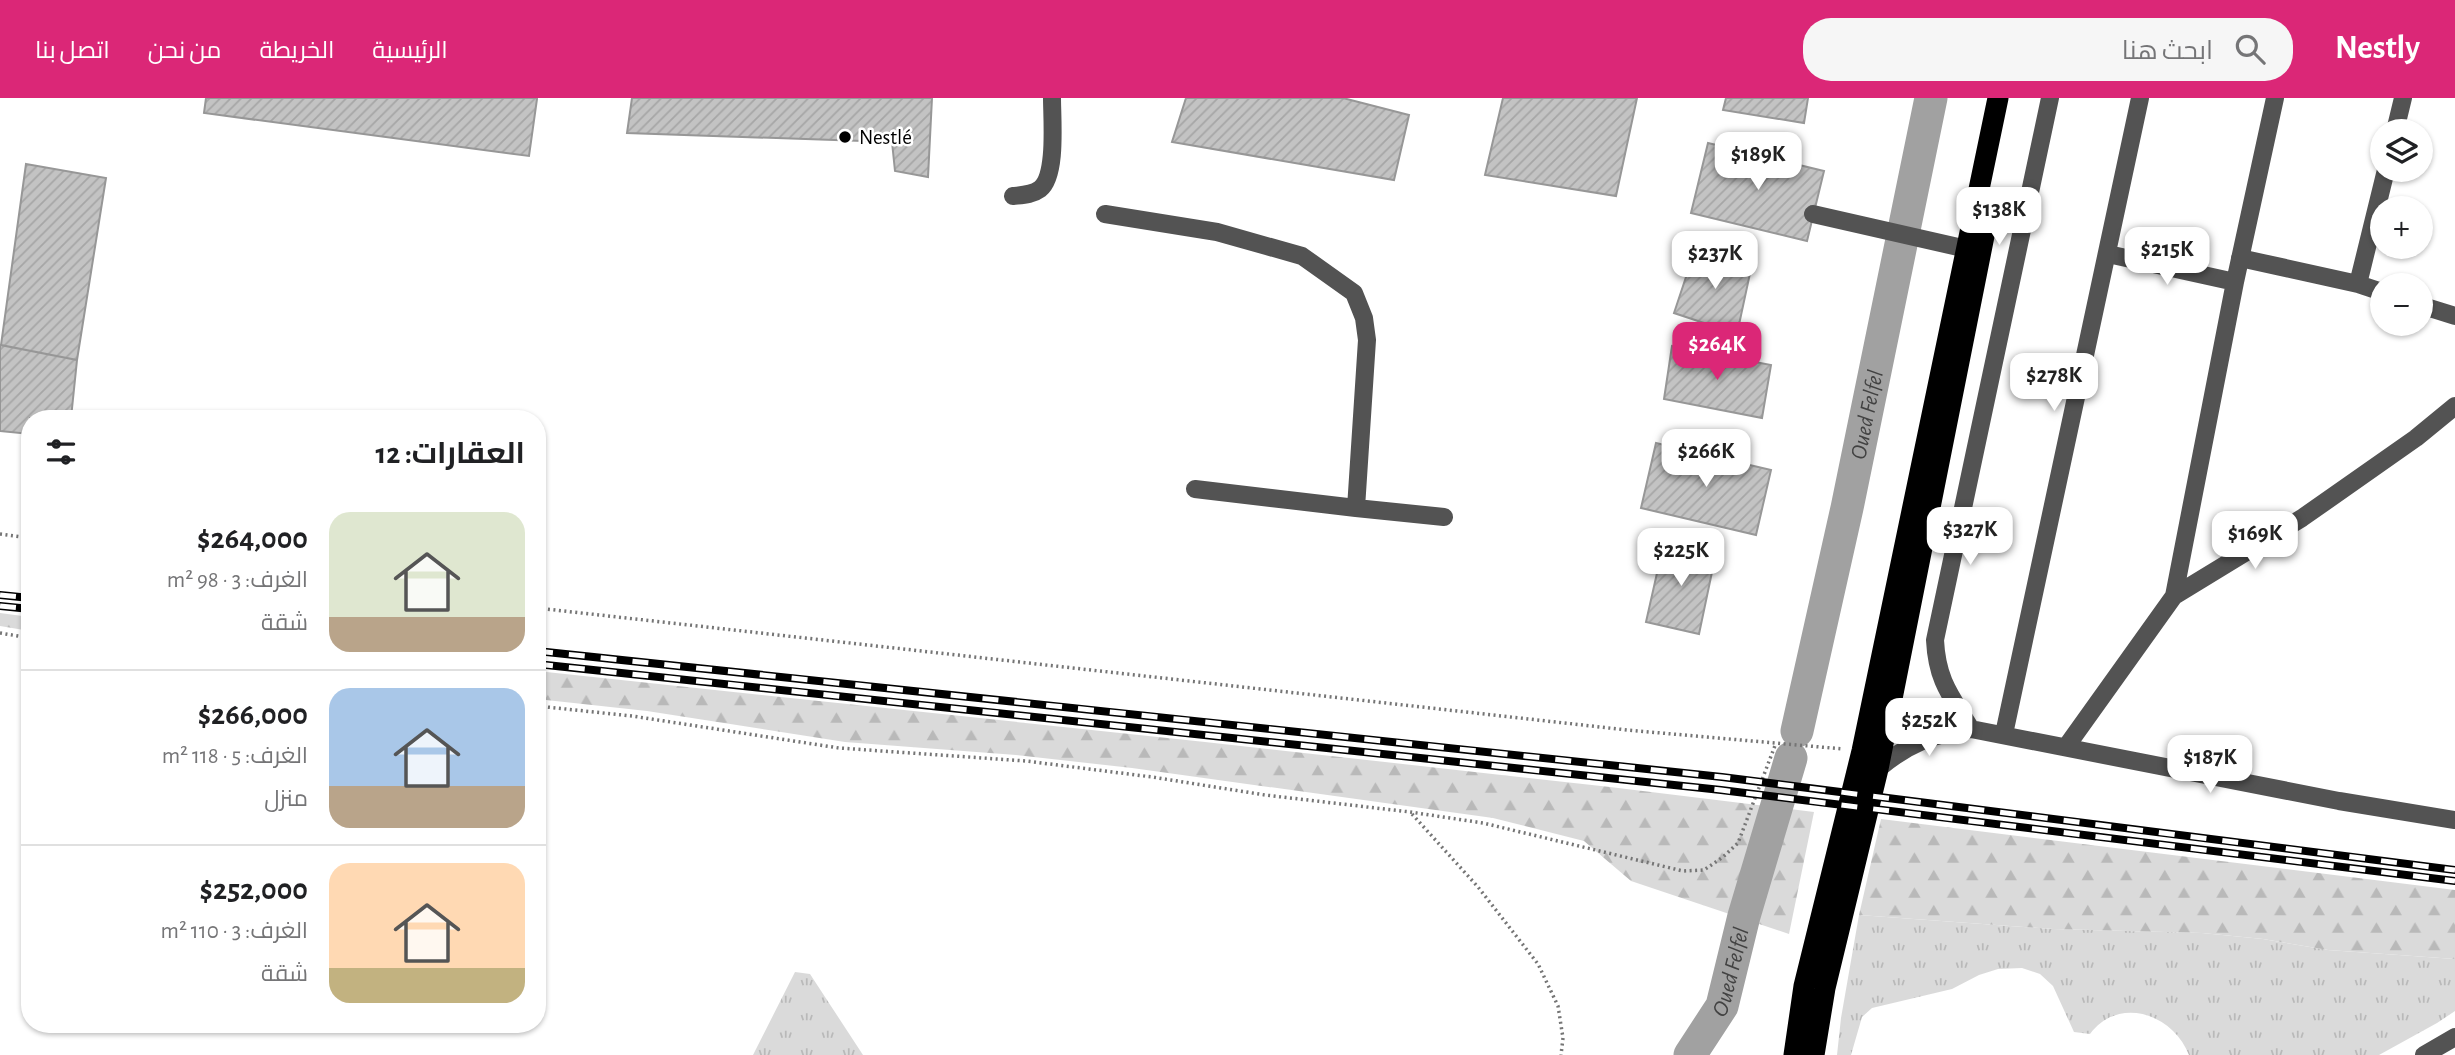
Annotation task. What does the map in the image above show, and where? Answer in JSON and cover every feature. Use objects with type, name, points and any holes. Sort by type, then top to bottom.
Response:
[{"type":"highway","points":[[1794,1055],[1804,986],[1862,751],[1998,98]]},
{"type":"highway","points":[[1814,1055],[1825,988],[1878,769],[2012,98]]},
{"type":"street","points":[[1013,196],[1032,194],[1042,188],[1051,173],[1052,98]]},
{"type":"street","points":[[1971,729],[1944,685],[1936,663],[1935,640],[2050,98]]},
{"type":"street","points":[[2004,734],[2140,98]]},
{"type":"street","points":[[2174,596],[2235,282],[2275,98]]},
{"type":"street","points":[[2398,119],[2403,98]]},
{"type":"street","points":[[2358,284],[2383,182]]},
{"type":"street","points":[[1105,214],[1217,232],[1302,256],[1354,293],[1364,318],[1367,340],[1356,508]]},
{"type":"street","points":[[1813,214],[1967,250]]},
{"type":"street","points":[[2108,254],[2235,282]]},
{"type":"street","points":[[2240,258],[2370,288]]},
{"type":"street","points":[[2433,309],[2455,316]]},
{"type":"street","points":[[2066,747],[2174,596],[2302,518],[2416,438],[2455,407]]},
{"type":"street","points":[[1195,489],[1444,517]]},
{"type":"street","points":[[1878,769],[1894,756],[1930,736],[1971,729],[2339,801],[2455,820]]},
{"type":"street","points":[[2424,1055],[2455,1037]]},
{"type":"path","points":[[0,534],[21,537]]},
{"type":"path","points":[[546,609],[1628,730],[1862,751]]},
{"type":"path","points":[[0,633],[21,636]]},
{"type":"path","points":[[546,707],[632,716],[839,748],[1026,761],[1265,795],[1410,812],[1483,823],[1683,871],[1704,870],[1738,843],[1776,743]]},
{"type":"path","points":[[1410,812],[1478,887],[1538,964],[1558,1006],[1563,1038],[1562,1055]]},
{"type":"green space","points":[[0,613],[21,616],[21,630],[0,626]]},
{"type":"green space","points":[[546,672],[1205,742],[1814,812],[1789,934],[1631,881],[1584,841],[1493,818],[1132,768],[1016,755],[845,742],[647,711],[546,700]]},
{"type":"green space","points":[[1881,819],[2455,890],[2455,959],[2328,950],[2263,939],[2202,933],[2053,929],[1859,915]]},
{"type":"green space","points":[[1859,915],[2053,929],[2202,933],[2263,939],[2328,950],[2455,959],[2455,1011],[2379,1055],[2189,1055],[2171,1029],[2144,1014],[2115,1015],[2102,1022],[2090,1034],[2074,1032],[2053,986],[2040,974],[2022,968],[1998,969],[1952,989],[1872,1008],[1862,1017],[1851,1055],[1837,1055]]},
{"type":"green space","points":[[795,972],[810,974],[863,1055],[753,1055]]},
{"type":"building","points":[[206,98],[537,99],[529,156],[204,113]]},
{"type":"building","name":"Nestlé","points":[[632,98],[932,98],[928,177],[895,171],[892,142],[627,133]]},
{"type":"building","points":[[1186,98],[1343,98],[1409,115],[1394,180],[1172,142]]},
{"type":"building","points":[[1503,98],[1637,98],[1616,196],[1485,175]]},
{"type":"building","points":[[1726,98],[1808,98],[1804,123],[1723,110]]},
{"type":"building","points":[[1708,143],[1824,171],[1807,241],[1691,213]]},
{"type":"building","points":[[26,164],[106,178],[77,360],[1,345]]},
{"type":"building","points":[[1695,250],[1752,264],[1737,334],[1674,313]]},
{"type":"building","points":[[0,345],[77,360],[72,410],[21,410],[21,433],[0,431]]},
{"type":"building","points":[[1672,346],[1771,365],[1762,418],[1664,399]]},
{"type":"building","points":[[1656,443],[1771,470],[1756,535],[1641,508]]},
{"type":"building","points":[[1664,542],[1716,553],[1699,634],[1646,622]]},
{"type":"waterway","name":"Oued Felfel","points":[[1797,731],[1847,508],[1931,98]]},
{"type":"waterway","name":"Oued Felfel","points":[[1690,1055],[1722,1006],[1744,916],[1791,758]]},
{"type":"railway","points":[[0,595],[21,597]]},
{"type":"railway","points":[[0,606],[21,608]]},
{"type":"railway","points":[[546,652],[1722,777],[2455,870]]},
{"type":"railway","points":[[546,665],[1721,790],[2455,881]]},
{"type":"place","name":"Nestlé","points":[[845,137]]}]
